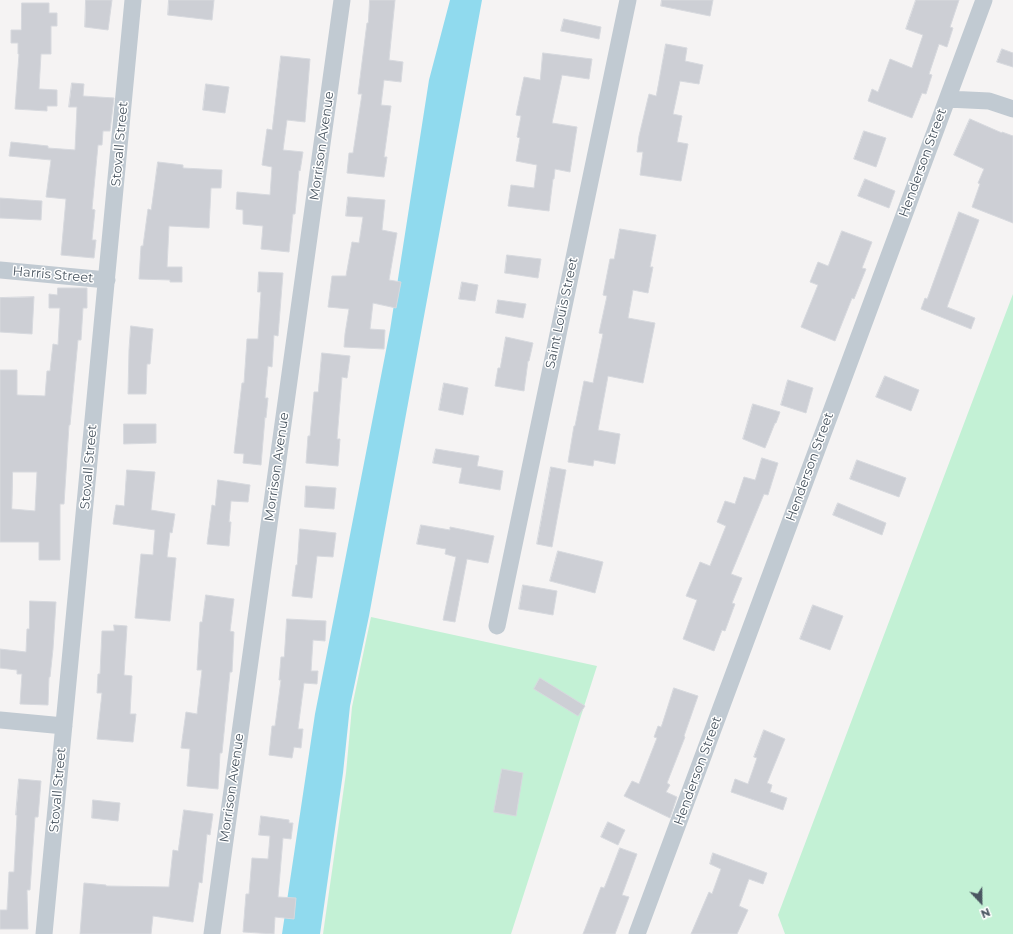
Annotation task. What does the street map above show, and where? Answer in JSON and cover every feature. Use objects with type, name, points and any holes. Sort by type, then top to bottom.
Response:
[{"type":"street","name":"Stovall Street","points":[[44,934],[133,0]]},
{"type":"street","name":"Morrison Avenue","points":[[212,934],[342,0]]},
{"type":"street","name":"Saint Louis Street","points":[[496,626],[628,0]]},
{"type":"street","name":"Henderson Street","points":[[637,934],[984,0]]},
{"type":"street","points":[[947,99],[989,101],[1013,109]]},
{"type":"street","name":"Harris Street","points":[[0,270],[106,280]]},
{"type":"street","points":[[0,720],[64,726]]},
{"type":"green space","points":[[1013,294],[1013,934],[785,934],[778,915]]},
{"type":"green space","points":[[371,617],[597,666],[511,934],[323,934],[346,773],[352,707]]},
{"type":"water","points":[[450,0],[482,0],[369,616],[350,706],[343,773],[320,934],[282,934],[315,714],[390,330],[429,80]]},
{"type":"building","points":[[86,0],[112,0],[108,30],[85,27]]},
{"type":"building","points":[[169,0],[214,0],[212,20],[168,15]]},
{"type":"building","points":[[370,0],[395,0],[389,60],[403,62],[401,82],[384,80],[381,105],[391,106],[384,157],[387,157],[384,177],[347,173],[349,153],[353,153],[362,94],[358,94]]},
{"type":"building","points":[[662,0],[713,0],[710,16],[661,6]]},
{"type":"building","points":[[916,0],[959,0],[950,27],[953,28],[947,47],[939,44],[929,74],[932,75],[926,94],[922,93],[912,118],[868,101],[872,89],[878,92],[890,59],[912,68],[923,35],[906,29]]},
{"type":"building","points":[[22,3],[49,3],[49,13],[57,13],[57,26],[51,26],[51,54],[41,54],[39,89],[57,90],[57,106],[47,106],[47,111],[15,109],[19,54],[18,43],[11,43],[11,30],[21,30]]},
{"type":"building","points":[[564,19],[601,27],[599,39],[561,31]]},
{"type":"building","points":[[666,44],[687,48],[685,61],[703,65],[699,84],[680,81],[673,114],[682,116],[677,142],[688,144],[681,181],[640,175],[643,152],[637,152],[639,136],[649,94],[656,96]]},
{"type":"building","points":[[1002,49],[1013,53],[1013,67],[997,62]]},
{"type":"building","points":[[543,53],[592,59],[589,79],[562,75],[552,123],[577,127],[570,172],[555,169],[549,211],[508,206],[511,185],[534,188],[537,165],[516,161],[520,138],[517,137],[521,116],[516,115],[524,77],[540,80]]},
{"type":"building","points":[[281,56],[310,59],[305,122],[287,120],[283,150],[303,152],[300,171],[299,170],[295,214],[293,214],[289,252],[261,249],[263,226],[243,224],[243,210],[236,209],[237,192],[270,195],[272,167],[262,165],[267,129],[272,130]]},
{"type":"building","points":[[72,83],[84,84],[83,96],[114,98],[110,131],[103,131],[102,145],[98,145],[92,209],[95,210],[92,240],[96,240],[94,258],[61,255],[66,199],[46,197],[51,160],[9,156],[11,142],[48,146],[48,148],[75,150],[77,107],[69,107]]},
{"type":"building","points":[[206,84],[229,87],[225,113],[203,110]]},
{"type":"building","points":[[970,119],[1002,133],[1013,136],[1013,223],[972,207],[980,184],[978,183],[984,169],[954,155]]},
{"type":"building","points":[[864,131],[886,138],[876,167],[854,159]]},
{"type":"building","points":[[158,162],[183,165],[183,168],[222,170],[221,188],[211,188],[209,228],[169,226],[167,267],[182,267],[182,282],[139,279],[141,246],[143,246],[148,209],[151,210]]},
{"type":"building","points":[[865,179],[895,191],[889,208],[858,196]]},
{"type":"building","points":[[348,197],[385,200],[382,230],[397,233],[389,280],[401,282],[396,308],[373,303],[370,329],[385,330],[384,349],[344,347],[349,309],[328,307],[332,276],[346,276],[352,242],[359,243],[363,217],[346,216]]},
{"type":"building","points":[[0,198],[42,201],[41,220],[0,218]]},
{"type":"building","points":[[959,212],[979,220],[947,307],[975,318],[971,329],[921,309],[925,298],[927,299]]},
{"type":"building","points":[[620,229],[656,235],[650,267],[653,267],[648,293],[633,290],[628,318],[655,323],[643,383],[608,376],[598,430],[620,434],[615,464],[594,460],[593,466],[568,462],[584,381],[593,383],[603,334],[599,333],[607,296],[603,295],[610,259],[614,259]]},
{"type":"building","points":[[842,231],[872,242],[862,268],[866,269],[854,299],[852,298],[835,341],[801,327],[818,285],[810,282],[818,262],[828,266]]},
{"type":"building","points":[[507,255],[541,259],[538,278],[505,273]]},
{"type":"building","points":[[259,272],[283,273],[278,336],[274,335],[272,367],[268,366],[265,398],[268,398],[261,465],[243,463],[244,454],[234,453],[242,383],[244,383],[247,339],[258,339],[261,292],[258,292]]},
{"type":"building","points":[[462,282],[478,285],[475,301],[459,299]]},
{"type":"building","points":[[58,288],[87,288],[87,308],[83,308],[81,340],[78,340],[69,425],[64,504],[60,504],[60,560],[39,560],[39,542],[0,542],[0,370],[17,370],[17,395],[45,396],[47,371],[50,371],[53,344],[58,345],[60,308],[49,308],[49,294],[57,295]],"holes":[[[13,472],[37,472],[35,511],[12,509]]]},
{"type":"building","points":[[34,297],[32,334],[0,332],[0,298]]},
{"type":"building","points":[[498,300],[526,304],[523,318],[496,313]]},
{"type":"building","points":[[131,326],[153,329],[150,364],[147,364],[146,394],[128,394]]},
{"type":"building","points":[[506,337],[533,343],[528,361],[524,391],[495,386]]},
{"type":"building","points":[[322,353],[350,356],[347,378],[342,377],[337,439],[340,439],[338,466],[306,463],[314,392],[318,392]]},
{"type":"building","points":[[885,376],[919,390],[911,411],[876,397]]},
{"type":"building","points":[[788,380],[813,388],[806,413],[781,405]]},
{"type":"building","points":[[444,383],[468,388],[463,415],[439,410]]},
{"type":"building","points":[[753,404],[780,412],[765,448],[743,439]]},
{"type":"building","points":[[124,424],[156,424],[156,443],[124,444]]},
{"type":"building","points":[[436,449],[479,456],[477,466],[503,471],[500,490],[459,483],[462,468],[433,463]]},
{"type":"building","points":[[762,458],[778,463],[768,495],[764,494],[731,574],[742,578],[732,603],[735,604],[725,631],[722,630],[714,651],[683,639],[697,600],[686,596],[700,562],[710,566],[726,526],[717,522],[725,501],[735,504],[744,477],[755,480]]},
{"type":"building","points":[[857,460],[906,478],[899,497],[850,479]]},
{"type":"building","points":[[551,467],[566,470],[552,547],[537,544]]},
{"type":"building","points":[[127,470],[155,472],[151,510],[175,514],[172,533],[170,532],[167,557],[176,558],[170,621],[135,618],[141,554],[153,555],[155,530],[113,524],[116,505],[124,506]]},
{"type":"building","points":[[218,480],[250,485],[248,502],[231,501],[229,546],[207,544],[212,505],[215,506]]},
{"type":"building","points":[[306,486],[336,488],[334,509],[305,507]]},
{"type":"building","points":[[838,503],[886,523],[882,535],[833,515]]},
{"type":"building","points":[[421,525],[450,530],[450,527],[494,536],[488,563],[467,559],[455,622],[443,620],[456,557],[445,554],[446,549],[417,544]]},
{"type":"building","points":[[300,529],[336,533],[333,557],[317,556],[312,598],[292,596],[297,565]]},
{"type":"building","points":[[558,551],[603,562],[595,593],[550,581]]},
{"type":"building","points":[[523,585],[557,591],[553,615],[519,609]]},
{"type":"building","points":[[206,595],[234,599],[230,631],[234,632],[232,672],[230,672],[222,753],[220,753],[218,789],[187,786],[190,749],[181,748],[186,712],[197,714],[202,670],[197,670],[200,622],[202,622]]},
{"type":"building","points":[[30,601],[56,602],[48,705],[20,704],[22,674],[17,674],[17,670],[0,668],[0,649],[26,652]]},
{"type":"building","points":[[813,605],[843,616],[830,650],[800,639]]},
{"type":"building","points":[[287,619],[326,621],[325,641],[313,640],[311,671],[318,671],[317,684],[304,683],[298,729],[303,729],[301,748],[294,747],[292,758],[269,755],[272,726],[275,726],[281,680],[279,680],[281,657],[284,657]]},
{"type":"building","points":[[114,625],[127,626],[124,675],[132,676],[130,714],[136,714],[133,742],[97,739],[102,693],[97,693],[98,674],[100,674],[102,631],[114,631]]},
{"type":"building","points":[[540,678],[585,706],[578,716],[534,689]]},
{"type":"building","points":[[674,688],[698,696],[684,736],[685,737],[667,783],[670,785],[666,792],[677,797],[670,818],[624,796],[632,781],[639,784],[657,738],[654,737],[658,726],[661,727]]},
{"type":"building","points":[[764,730],[785,739],[767,783],[772,785],[770,792],[787,798],[783,810],[731,792],[735,779],[748,784],[757,758],[754,757]]},
{"type":"building","points":[[502,769],[523,773],[516,816],[494,812]]},
{"type":"building","points":[[19,779],[41,781],[38,817],[35,817],[30,890],[27,890],[28,929],[0,929],[0,910],[7,910],[9,872],[14,872]]},
{"type":"building","points":[[93,800],[120,803],[118,821],[92,818]]},
{"type":"building","points":[[184,810],[213,814],[210,835],[207,834],[202,883],[199,882],[193,922],[153,916],[151,934],[80,934],[84,883],[106,886],[169,887],[173,850],[178,851]]},
{"type":"building","points":[[261,816],[289,820],[289,823],[293,823],[291,839],[283,838],[278,897],[296,898],[294,919],[275,917],[274,934],[243,932],[246,894],[249,894],[252,858],[268,859],[270,836],[259,835]]},
{"type":"building","points":[[608,822],[625,830],[618,845],[601,837]]},
{"type":"building","points":[[620,848],[637,854],[622,895],[629,897],[615,934],[583,934],[601,887],[604,888]]},
{"type":"building","points":[[713,853],[767,873],[763,884],[749,879],[739,906],[748,910],[737,934],[691,934],[709,892],[712,894],[721,869],[710,864]]}]
